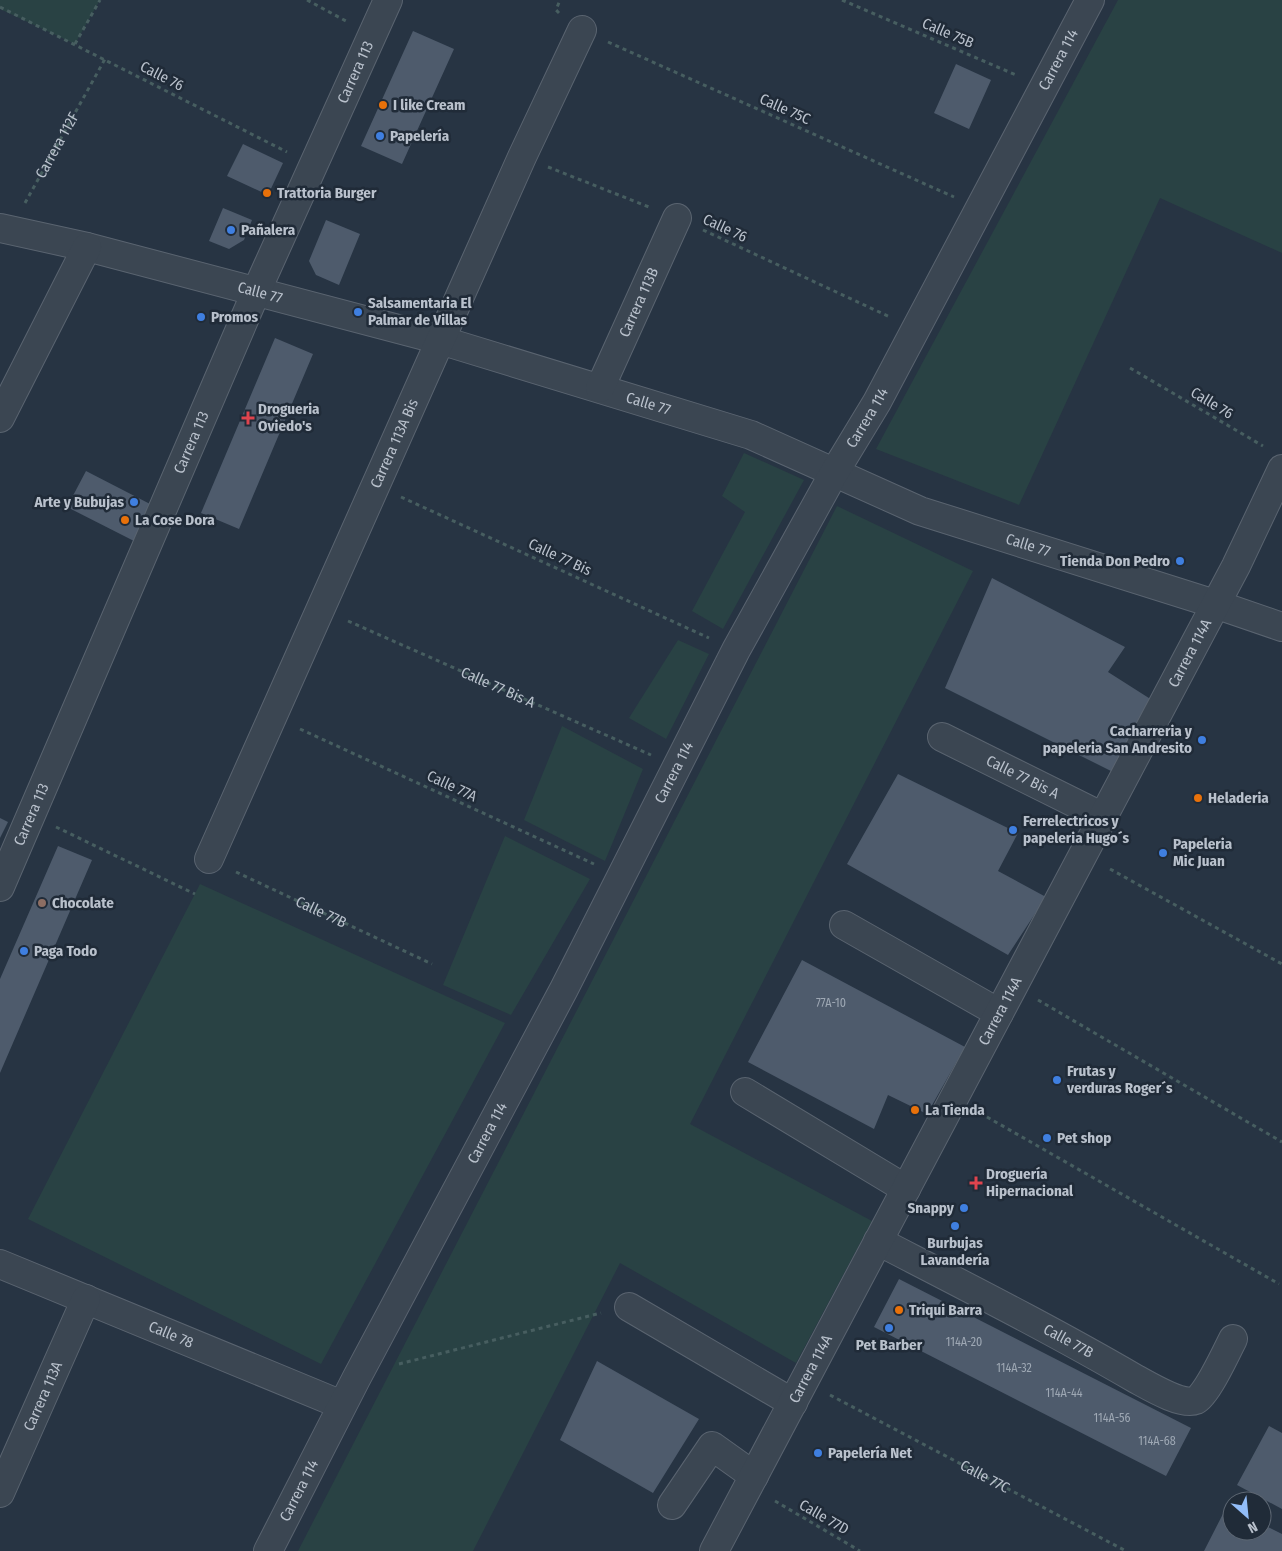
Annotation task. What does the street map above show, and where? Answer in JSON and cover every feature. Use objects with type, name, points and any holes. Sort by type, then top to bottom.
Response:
[{"type":"street","name":"Carrera 113","points":[[0,887],[256,292],[388,0]]},
{"type":"street","name":"Carrera 114","points":[[268,1551],[342,1405],[622,877],[736,650],[834,473],[877,402],[1090,0]]},
{"type":"street","name":"Carrera 113A Bis","points":[[209,858],[522,157],[582,30]]},
{"type":"street","name":"Carrera 113B","points":[[600,388],[677,218]]},
{"type":"street","name":"Calle 77","points":[[5,229],[86,247],[440,340],[751,435],[920,511],[1282,627]]},
{"type":"street","points":[[0,418],[86,247]]},
{"type":"street","name":"Carrera 114A","points":[[714,1551],[1236,566],[1282,468]]},
{"type":"street","name":"Calle 77 Bis A","points":[[942,738],[1103,817]]},
{"type":"street","points":[[844,924],[999,1013]]},
{"type":"street","points":[[745,1092],[906,1189]]},
{"type":"street","name":"Calle 77B","points":[[878,1241],[1056,1334],[1156,1390],[1186,1401],[1196,1400],[1204,1393],[1233,1339]]},
{"type":"street","name":"Calle 78","points":[[0,1264],[342,1405]]},
{"type":"street","name":"Carrera 113A","points":[[0,1493],[86,1299]]},
{"type":"street","points":[[629,1307],[792,1403]]},
{"type":"street","points":[[672,1505],[712,1446],[754,1476]]},
{"type":"path","points":[[74,44],[100,0]]},
{"type":"path","points":[[307,0],[372,35]]},
{"type":"path","name":"Calle 75B","points":[[842,0],[1044,87]]},
{"type":"path","name":"Calle 76","points":[[0,6],[313,165]]},
{"type":"path","name":"Calle 75C","points":[[582,30],[980,208]]},
{"type":"path","name":"Carrera 112F","points":[[5,229],[104,59]]},
{"type":"path","name":"Calle 76","points":[[522,157],[677,218],[915,329]]},
{"type":"path","name":"Calle 76","points":[[1130,368],[1265,448]]},
{"type":"path","name":"Calle 77 Bis","points":[[375,485],[736,650]]},
{"type":"path","name":"Calle 77 Bis A","points":[[320,609],[676,767]]},
{"type":"path","name":"Calle 77A","points":[[272,716],[622,877]]},
{"type":"path","points":[[31,814],[195,894]]},
{"type":"path","points":[[1083,854],[1282,964]]},
{"type":"path","name":"Calle 77B","points":[[209,858],[432,964]]},
{"type":"path","points":[[1014,986],[1282,1142]]},
{"type":"path","points":[[954,1098],[1279,1284]]},
{"type":"path","points":[[356,1379],[380,1368],[629,1307]]},
{"type":"path","name":"Calle 77C","points":[[844,1402],[1126,1551]]},
{"type":"path","name":"Calle 77D","points":[[776,1502],[860,1551]]},
{"type":"green space","points":[[0,0],[100,0],[75,44],[0,9]]},
{"type":"green space","points":[[1118,0],[1282,0],[1282,253],[1160,198],[1019,505],[876,449]]},
{"type":"green space","points":[[744,453],[804,480],[723,629],[692,611],[745,512],[722,496]]},
{"type":"green space","points":[[837,506],[973,571],[690,1124],[872,1221],[796,1363],[620,1263],[473,1551],[298,1551]]},
{"type":"green space","points":[[678,640],[709,654],[666,739],[629,718]]},
{"type":"green space","points":[[562,726],[643,769],[605,861],[524,820]]},
{"type":"green space","points":[[505,836],[590,879],[511,1015],[443,985]]},
{"type":"green space","points":[[200,884],[505,1023],[321,1364],[28,1219]]},
{"type":"building","points":[[413,31],[454,49],[402,164],[361,146]]},
{"type":"building","points":[[956,64],[991,80],[969,129],[934,113]]},
{"type":"building","points":[[243,144],[283,163],[268,195],[227,176]]},
{"type":"building","name":"Pañalera","points":[[223,208],[252,220],[244,240],[229,249],[209,241]]},
{"type":"building","points":[[326,220],[360,234],[339,285],[316,275],[309,261]]},
{"type":"building","points":[[275,338],[313,354],[239,529],[201,513]]},
{"type":"building","points":[[86,471],[152,505],[134,541],[67,507]]},
{"type":"building","points":[[992,578],[1125,647],[1108,672],[1152,700],[1111,771],[945,688]]},
{"type":"building","points":[[898,774],[1018,833],[998,871],[1046,897],[1008,955],[847,864]]},
{"type":"building","points":[[0,818],[8,822],[0,838]]},
{"type":"building","points":[[58,846],[92,860],[0,1073],[0,979]]},
{"type":"building","points":[[802,960],[965,1047],[927,1114],[888,1095],[874,1129],[748,1062]]},
{"type":"building","points":[[899,1279],[1191,1428],[1166,1476],[874,1327]]},
{"type":"building","points":[[597,1361],[699,1419],[653,1493],[560,1440]]},
{"type":"building","points":[[1269,1426],[1282,1433],[1282,1509],[1272,1504],[1272,1491],[1248,1491],[1237,1485]]},
{"type":"building","points":[[1222,1516],[1222,1541],[1272,1541],[1272,1529],[1282,1534],[1282,1551],[1204,1551]]},
{"type":"place","name":"I like Cream","points":[[383,105]]},
{"type":"place","name":"Papelería","points":[[380,136]]},
{"type":"place","name":"Trattoria Burger","points":[[267,193]]},
{"type":"place","name":"Pañalera","points":[[231,230]]},
{"type":"place","name":"Salsamentaria El Palmar de Villas","points":[[358,312]]},
{"type":"place","name":"Promos","points":[[201,317]]},
{"type":"place","name":"Drogueria Oviedo's","points":[[248,418]]},
{"type":"place","name":"Arte y Bubujas","points":[[134,502]]},
{"type":"place","name":"La Cose Dora","points":[[125,520]]},
{"type":"place","name":"Tienda Don Pedro","points":[[1180,561]]},
{"type":"place","name":"Cacharreria y papeleria San Andresito","points":[[1202,740]]},
{"type":"place","name":"Heladeria","points":[[1198,798]]},
{"type":"place","name":"Ferrelectricos y papeleria Hugo´s","points":[[1013,830]]},
{"type":"place","name":"Papeleria Mic Juan","points":[[1163,853]]},
{"type":"place","name":"Chocolate","points":[[42,903]]},
{"type":"place","name":"Paga Todo","points":[[24,951]]},
{"type":"place","name":"Frutas y verduras Roger´s","points":[[1057,1080]]},
{"type":"place","name":"La Tienda","points":[[915,1110]]},
{"type":"place","name":"Pet shop","points":[[1047,1138]]},
{"type":"place","name":"Droguería Hipernacional","points":[[976,1183]]},
{"type":"place","name":"Snappy","points":[[964,1208]]},
{"type":"place","name":"Burbujas Lavandería","points":[[955,1226]]},
{"type":"place","name":"Triqui Barra","points":[[899,1310]]},
{"type":"place","name":"Pet Barber","points":[[889,1328]]},
{"type":"place","name":"Papelería Net","points":[[818,1453]]}]
